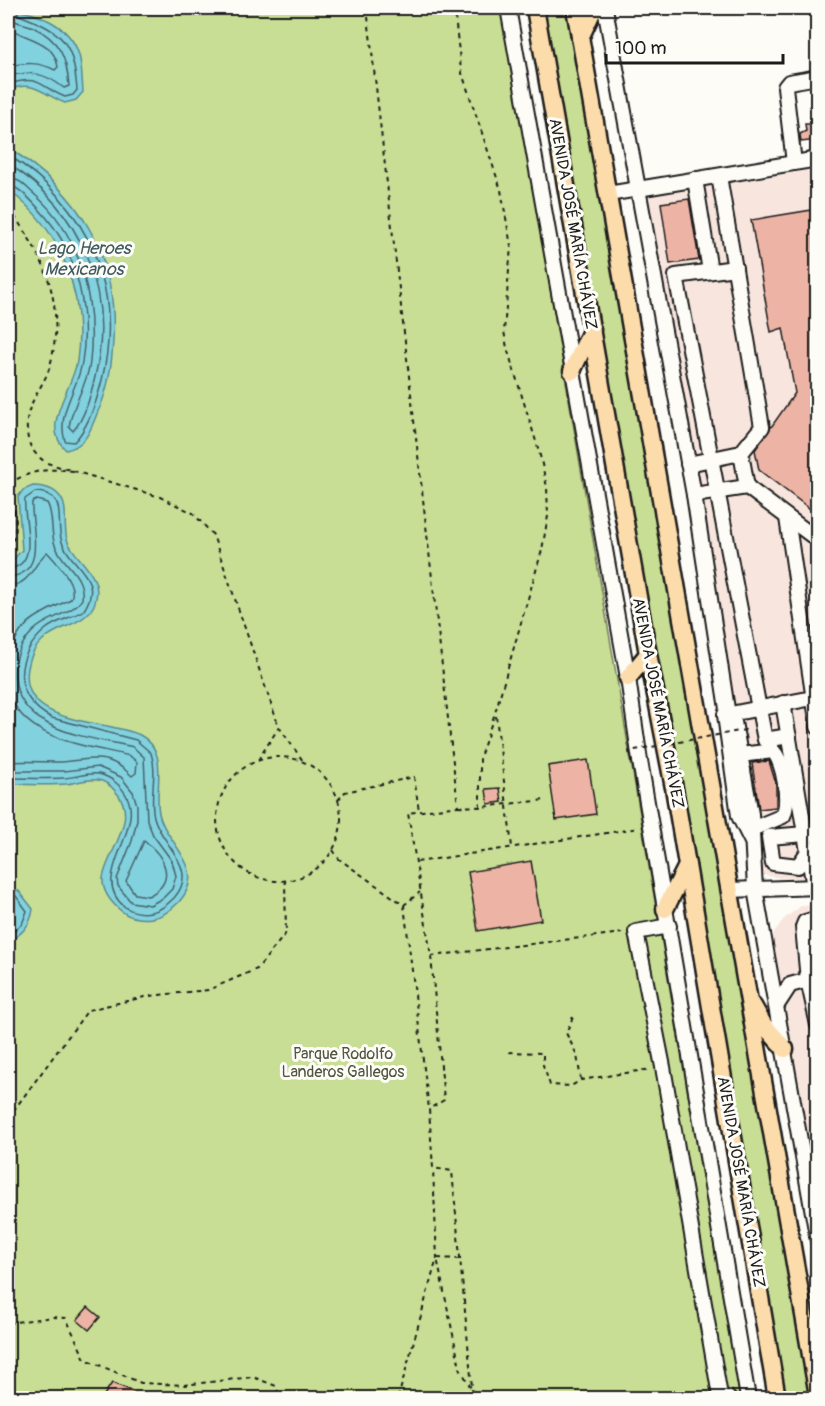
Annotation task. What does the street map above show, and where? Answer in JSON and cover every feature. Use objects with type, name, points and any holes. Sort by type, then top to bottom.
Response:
[{"type":"main road","name":"AVENIDA JOSÉ MARÍA CHÁVEZ","points":[[535,8],[687,866],[777,1398]]},
{"type":"main road","points":[[575,8],[818,1395]]},
{"type":"main road","points":[[580,38],[594,8]]},
{"type":"main road","points":[[572,371],[592,329]]},
{"type":"main road","points":[[628,678],[648,654]]},
{"type":"main road","points":[[665,909],[687,866]]},
{"type":"main road","points":[[747,991],[764,1024],[785,1049]]},
{"type":"street","name":"AVENIDA JOSÉ MARÍA CHÁVEZ","points":[[508,8],[628,678],[651,827],[748,1398]]},
{"type":"street","points":[[605,8],[694,495],[728,712],[740,816],[749,833]]},
{"type":"street","points":[[794,163],[785,87],[789,82],[818,77]]},
{"type":"street","points":[[608,194],[818,159]]},
{"type":"street","points":[[688,464],[741,453],[762,427],[719,176]]},
{"type":"street","points":[[695,179],[710,271]]},
{"type":"street","points":[[656,279],[735,268]]},
{"type":"street","points":[[676,276],[765,740],[789,736]]},
{"type":"street","points":[[741,453],[747,487],[818,540]]},
{"type":"street","points":[[694,495],[747,487]]},
{"type":"street","points":[[787,518],[815,698],[817,726]]},
{"type":"street","points":[[728,712],[815,698]]},
{"type":"street","points":[[729,890],[816,887],[810,849],[812,834],[783,702]]},
{"type":"street","points":[[728,712],[740,755],[755,889],[817,1236]]},
{"type":"street","points":[[740,755],[773,751],[781,759],[787,807],[783,816],[749,833]]},
{"type":"street","points":[[810,849],[798,866],[773,863],[769,837],[812,834]]},
{"type":"street","points":[[818,918],[805,922],[802,927],[813,980],[818,1025]]},
{"type":"street","points":[[669,926],[629,933],[663,1067],[720,1396],[728,1398]]},
{"type":"street","points":[[777,1005],[790,985],[813,980]]},
{"type":"street","points":[[804,1158],[818,1164]]},
{"type":"path","points":[[367,8],[458,806]]},
{"type":"path","points":[[454,8],[461,70],[501,190],[511,246],[504,331],[507,348],[539,450],[547,487],[548,516],[542,550],[480,757],[480,807]]},
{"type":"path","points":[[8,209],[40,254],[53,292],[55,331],[50,366],[27,418],[27,441],[34,454],[47,463],[84,472],[160,497],[193,513],[213,535],[279,727],[303,761],[324,777],[338,800],[341,817],[339,834],[333,850],[321,865],[304,876],[285,881],[266,880],[247,872],[231,860],[216,823],[218,803],[226,785],[240,770],[258,760],[280,757],[303,761]]},
{"type":"path","points":[[8,548],[13,542],[17,525],[12,490],[15,480],[30,472],[57,469],[84,472]]},
{"type":"path","points":[[8,492],[12,490]]},
{"type":"path","points":[[495,713],[512,848]]},
{"type":"path","points":[[258,760],[279,727]]},
{"type":"path","points":[[631,763],[629,752],[640,749],[745,730],[747,741]]},
{"type":"path","points":[[338,800],[345,792],[414,777],[419,811]]},
{"type":"path","points":[[429,1109],[444,1100],[431,956],[408,813],[458,806],[480,807],[545,800]]},
{"type":"path","points":[[416,862],[651,827]]},
{"type":"path","points":[[333,850],[339,860],[404,905],[429,1109],[437,1258],[460,1368],[472,1390]]},
{"type":"path","points":[[8,1118],[88,1010],[149,996],[208,990],[257,969],[286,933],[285,881]]},
{"type":"path","points":[[404,905],[420,892]]},
{"type":"path","points":[[431,956],[629,933]]},
{"type":"path","points":[[573,1017],[566,1033],[577,1055],[581,1080]]},
{"type":"path","points":[[509,1052],[543,1053],[543,1065],[550,1085],[571,1086],[581,1080],[663,1067]]},
{"type":"path","points":[[433,1168],[452,1171],[473,1398]]},
{"type":"path","points":[[437,1258],[460,1259]]},
{"type":"path","points":[[398,1398],[437,1258]]},
{"type":"path","points":[[8,1323],[53,1317],[66,1318],[85,1359],[141,1383],[184,1385],[253,1377],[276,1386],[280,1398]]},
{"type":"shaded area","points":[[817,169],[817,878],[780,878],[763,875],[755,849],[637,197]]},
{"type":"shaded area","points":[[817,905],[817,1205],[772,949],[774,932],[784,919],[801,906]]},
{"type":"green space","name":"Parque Rodolfo Landeros Gallegos","points":[[8,8],[502,8],[740,1398],[8,1398]]},
{"type":"green space","points":[[539,8],[570,8],[810,1398],[781,1398]]},
{"type":"water","points":[[8,9],[30,13],[51,22],[68,35],[75,44],[79,55],[83,92],[76,100],[65,103],[38,89],[24,86],[8,91]]},
{"type":"water","name":"Lago Heroes Mexicanos","points":[[8,148],[55,184],[74,205],[101,253],[109,280],[113,309],[113,340],[108,383],[88,434],[80,444],[66,450],[56,430],[60,407],[77,361],[78,312],[66,265],[56,244],[27,206],[8,190]]},
{"type":"water","points":[[33,486],[56,492],[61,498],[65,508],[66,537],[72,550],[94,578],[97,595],[88,614],[49,635],[40,643],[33,653],[28,668],[29,687],[37,701],[50,711],[68,718],[140,735],[155,750],[159,770],[159,813],[169,835],[183,856],[190,878],[187,889],[179,902],[167,912],[156,917],[147,919],[126,914],[107,895],[104,887],[103,878],[120,835],[125,813],[122,802],[108,784],[86,780],[59,785],[8,784],[8,565],[22,550],[18,497],[23,490]]},
{"type":"water","points":[[8,886],[19,891],[33,909],[25,928],[8,942]]},
{"type":"building","points":[[805,124],[818,124],[818,140],[801,142],[800,134],[806,131]]},
{"type":"building","points":[[689,199],[699,260],[670,264],[661,203]]},
{"type":"building","points":[[818,209],[818,450],[814,455],[818,458],[818,515],[759,470],[755,450],[795,393],[783,328],[771,332],[751,220]]},
{"type":"building","points":[[588,760],[596,814],[556,820],[548,766]]},
{"type":"building","points":[[769,761],[776,784],[776,807],[759,809],[752,763]]},
{"type":"building","points":[[500,788],[502,802],[488,804],[486,789]]},
{"type":"building","points":[[531,861],[541,920],[478,931],[468,872]]},
{"type":"building","points":[[88,1307],[100,1317],[89,1330],[77,1320]]},
{"type":"building","points":[[112,1383],[130,1390],[141,1398],[102,1398]]}]
